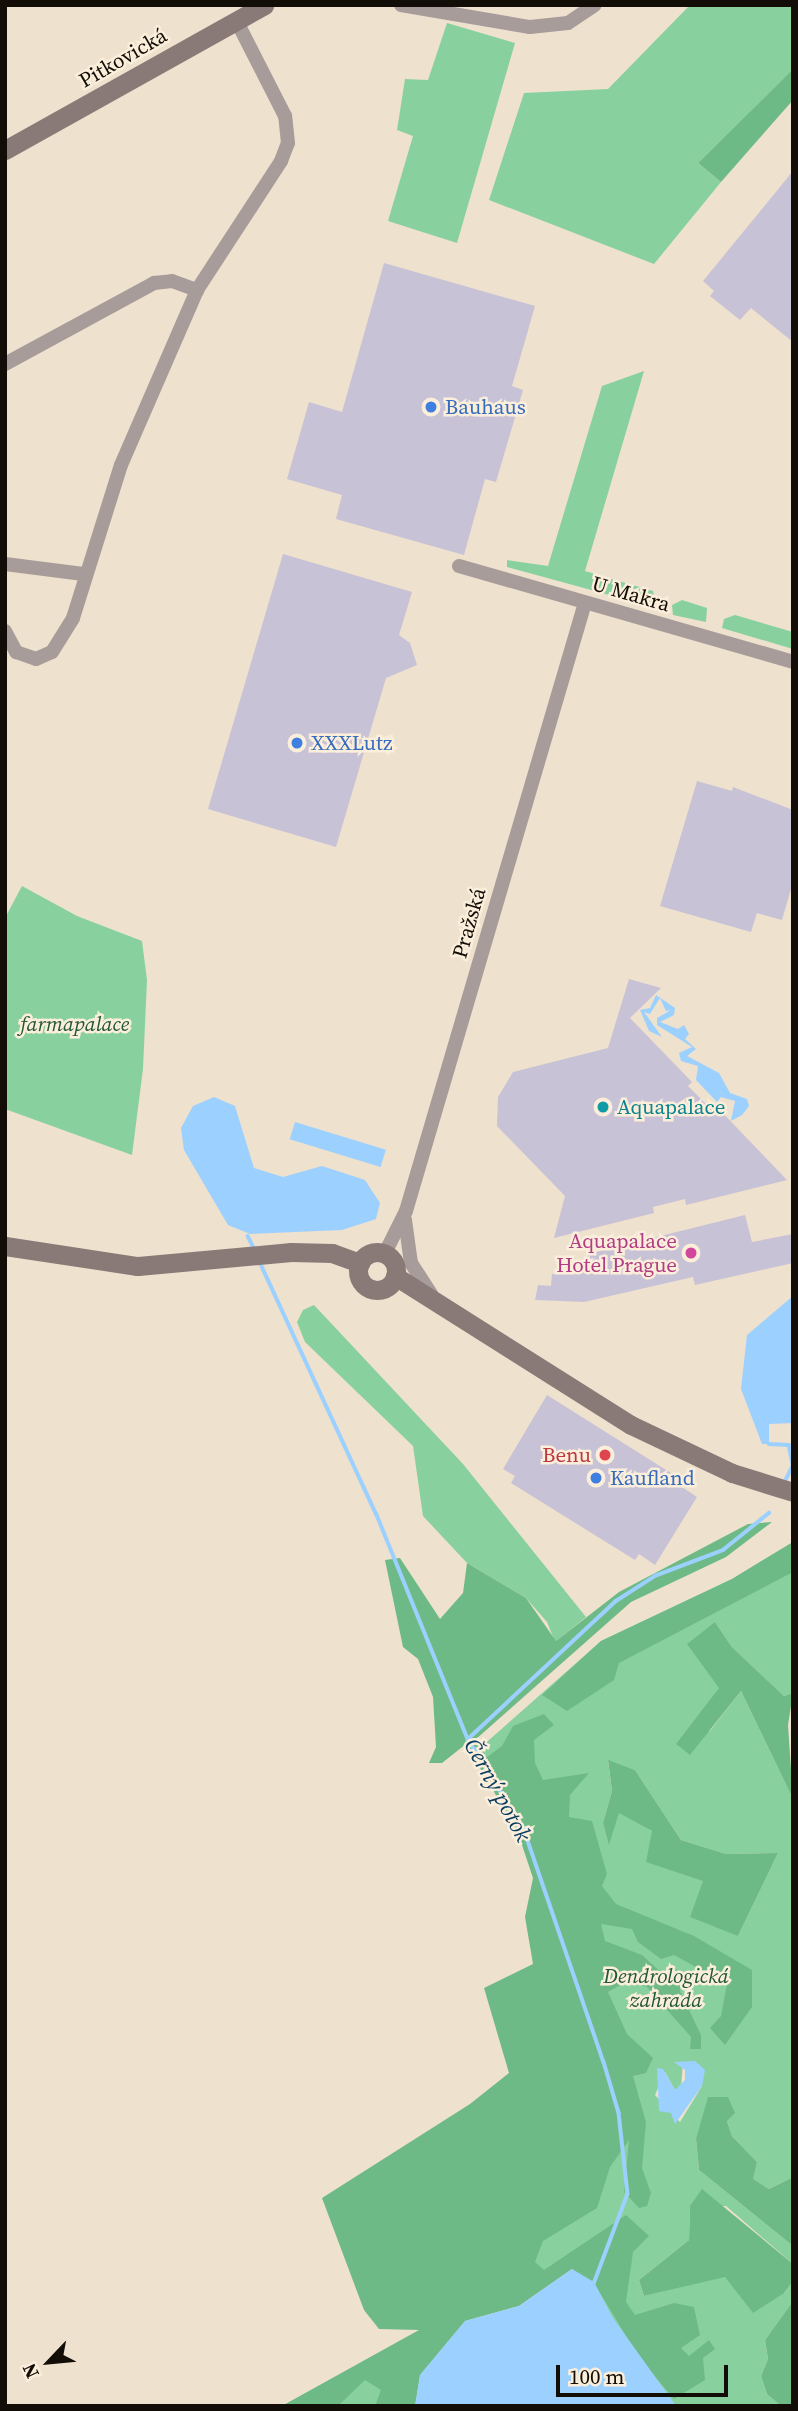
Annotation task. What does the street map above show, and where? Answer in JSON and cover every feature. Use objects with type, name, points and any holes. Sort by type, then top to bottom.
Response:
[{"type":"street","name":"Pitkovická","points":[[5,150],[264,5]]},
{"type":"street","points":[[401,5],[530,27],[568,23],[595,5]]},
{"type":"street","points":[[5,631],[10,646],[25,657],[52,652],[73,618],[83,575],[121,465],[197,290],[281,161],[288,129],[236,20]]},
{"type":"street","points":[[5,364],[154,283],[172,281],[197,290]]},
{"type":"street","points":[[5,564],[83,575]]},
{"type":"street","name":"U Makra","points":[[458,566],[793,662]]},
{"type":"street","name":"Pražská","points":[[385,1253],[405,1211],[585,603]]},
{"type":"street","points":[[405,1211],[411,1263],[441,1303]]},
{"type":"street","points":[[5,1246],[138,1266],[257,1255],[326,1252],[360,1263]]},
{"type":"street","points":[[372,1252],[385,1253],[393,1260],[395,1276],[383,1289],[370,1288],[359,1278],[360,1263],[372,1252]]},
{"type":"street","points":[[395,1276],[650,1435],[732,1473],[793,1492]]},
{"type":"green space","points":[[690,5],[793,5],[793,69],[698,163],[721,182],[654,264],[489,200],[524,93],[608,89]]},
{"type":"green space","points":[[447,23],[515,43],[457,243],[388,221],[413,136],[397,130],[405,79],[428,80]]},
{"type":"green space","points":[[793,69],[793,100],[721,182],[698,163]]},
{"type":"green space","points":[[644,371],[585,571],[653,591],[657,608],[507,567],[507,560],[548,566],[602,386]]},
{"type":"green space","points":[[682,600],[707,608],[706,622],[673,615],[672,605]]},
{"type":"green space","points":[[735,615],[793,632],[793,649],[722,628],[724,619]]},
{"type":"green space","name":"farmapalace","points":[[22,886],[77,916],[142,941],[147,980],[143,1069],[132,1155],[5,1109],[5,918]]},
{"type":"green space","points":[[314,1305],[463,1464],[586,1617],[555,1642],[547,1622],[526,1598],[467,1563],[423,1516],[413,1446],[305,1342],[297,1322],[303,1310]]},
{"type":"green space","points":[[772,1522],[726,1557],[631,1602],[475,1740],[487,1757],[502,1746],[513,1726],[544,1714],[554,1725],[534,1740],[535,1763],[543,1780],[589,1773],[570,1795],[569,1817],[592,1821],[607,1874],[602,1886],[616,1904],[694,1936],[752,1970],[752,2007],[725,2045],[710,2028],[721,2016],[727,1984],[674,1955],[661,1959],[638,1942],[632,1929],[601,1924],[605,1941],[642,1955],[665,1976],[683,1979],[680,1991],[701,2035],[701,2049],[690,2049],[691,2037],[647,1987],[627,1981],[608,1992],[627,2034],[653,2058],[646,2073],[633,2076],[646,2122],[642,2168],[651,2193],[647,2206],[639,2208],[624,2192],[629,2140],[610,2167],[597,2208],[543,2241],[535,2262],[544,2270],[626,2215],[649,2236],[633,2252],[626,2302],[635,2315],[674,2303],[694,2307],[700,2335],[681,2348],[689,2356],[709,2340],[715,2349],[703,2358],[705,2380],[674,2399],[640,2359],[600,2293],[572,2269],[519,2306],[465,2321],[420,2375],[415,2406],[375,2406],[381,2390],[365,2380],[338,2406],[282,2406],[419,2330],[379,2329],[364,2310],[322,2198],[470,2104],[509,2073],[484,1988],[533,1964],[525,1917],[533,1878],[518,1833],[466,1744],[442,1763],[429,1763],[436,1747],[433,1697],[418,1659],[403,1647],[385,1560],[400,1558],[440,1619],[463,1593],[467,1563],[526,1598],[556,1641],[619,1592],[748,1524]]},
{"type":"green space","name":"Dendrologická zahrada","points":[[793,1542],[793,1693],[784,1696],[732,1647],[715,1622],[719,1688],[709,1732],[741,1691],[793,1799],[793,2177],[769,2189],[752,2179],[757,2162],[732,2136],[727,2121],[696,2139],[699,2170],[793,2246],[793,2264],[726,2206],[690,2206],[689,2240],[639,2280],[644,2296],[725,2276],[784,2293],[793,2281],[793,2301],[765,2340],[768,2359],[761,2376],[767,2394],[781,2406],[676,2406],[572,2269],[465,2321],[420,2375],[415,2406],[282,2406],[458,2309],[591,1993],[480,1748],[601,1641],[732,1579]],"holes":[[[608,1761],[635,1770],[681,1840],[726,1854],[778,1853],[738,1936],[703,1881],[652,1831],[619,1812],[609,1843],[603,1823],[612,1791]],[[683,2062],[692,2065],[702,2086],[680,2122],[655,2095],[665,2072],[675,2090],[681,2088]]]},
{"type":"green space","points":[[793,1542],[793,1572],[619,1663],[614,1680],[567,1711],[542,1695],[601,1641],[732,1579]]},
{"type":"green space","points":[[715,1622],[732,1647],[784,1696],[793,1693],[788,1725],[793,1799],[741,1691],[690,1755],[676,1744],[719,1688],[687,1644]]},
{"type":"green space","points":[[608,1760],[635,1770],[681,1840],[726,1854],[778,1853],[738,1936],[690,1917],[703,1881],[646,1862],[652,1831],[619,1813],[609,1845],[603,1823],[612,1791]]},
{"type":"green space","points":[[708,2097],[728,2097],[735,2113],[727,2121],[732,2136],[757,2162],[753,2179],[769,2189],[793,2177],[793,2246],[699,2170],[696,2139]]},
{"type":"green space","points":[[702,2189],[793,2264],[793,2281],[784,2293],[753,2313],[725,2277],[644,2296],[639,2280],[689,2240],[690,2206]]},
{"type":"green space","points":[[793,2301],[793,2406],[781,2406],[767,2394],[761,2376],[768,2359],[765,2340]]},
{"type":"water","points":[[656,995],[675,1008],[674,1015],[660,1022],[678,1029],[684,1025],[689,1034],[685,1039],[696,1049],[687,1056],[719,1073],[730,1093],[747,1099],[749,1106],[742,1115],[731,1121],[735,1101],[721,1097],[717,1102],[696,1080],[698,1066],[681,1061],[679,1053],[692,1047],[657,1025],[657,1018],[671,1010],[666,1011],[660,998],[650,1014],[644,1012],[662,1037],[649,1031],[640,1010],[650,1008]]},
{"type":"water","points":[[214,1097],[235,1106],[254,1168],[283,1177],[322,1166],[365,1180],[380,1203],[376,1219],[342,1230],[250,1234],[228,1225],[184,1150],[181,1128],[193,1106]]},
{"type":"water","points":[[295,1122],[386,1150],[381,1167],[290,1139]]},
{"type":"water","points":[[793,1296],[793,1423],[769,1424],[769,1444],[762,1444],[741,1389],[747,1335]]},
{"type":"water","points":[[695,2061],[705,2070],[702,2086],[675,2124],[671,2113],[659,2111],[657,2068],[663,2069],[675,2090],[685,2080],[685,2070],[674,2062]]},
{"type":"water","points":[[572,2269],[594,2282],[613,2318],[676,2406],[415,2406],[420,2375],[465,2321],[519,2306]]},
{"type":"building","points":[[793,171],[793,342],[751,308],[740,320],[710,296],[714,291],[703,281]]},
{"type":"building","name":"Bauhaus","points":[[384,263],[535,306],[512,386],[523,390],[496,482],[485,479],[464,555],[336,519],[342,495],[287,479],[309,402],[342,412]]},
{"type":"building","name":"XXXLutz","points":[[283,554],[412,592],[399,635],[410,643],[417,665],[386,678],[336,847],[208,809]]},
{"type":"building","points":[[697,781],[732,791],[733,787],[793,810],[793,882],[782,920],[757,913],[751,932],[660,906]]},
{"type":"building","name":"Aquapalace","points":[[629,979],[661,988],[630,1018],[692,1082],[688,1086],[711,1109],[715,1105],[787,1180],[686,1205],[685,1199],[653,1207],[654,1213],[554,1238],[565,1196],[497,1126],[498,1097],[513,1072],[608,1048]]},
{"type":"building","name":"Aquapalace Hotel Prague","points":[[745,1215],[752,1242],[793,1234],[793,1263],[695,1285],[693,1277],[584,1302],[535,1300],[538,1285],[551,1286],[552,1274],[582,1273],[588,1254]]},
{"type":"building","name":"Kaufland","points":[[547,1395],[682,1480],[679,1485],[697,1497],[655,1565],[639,1554],[635,1560],[511,1483],[515,1476],[503,1469]]},
{"type":"waterway","name":"Černý potok","points":[[248,1236],[255,1250]]},
{"type":"waterway","name":"Černý potok","points":[[259,1260],[377,1515],[468,1739],[524,1829],[604,2062],[619,2113],[628,2194],[594,2284]]},
{"type":"waterway","points":[[769,1444],[789,1445],[793,1464]]},
{"type":"waterway","points":[[786,1479],[793,1465]]},
{"type":"waterway","points":[[468,1739],[616,1601],[655,1576],[723,1550],[769,1513]]},
{"type":"place","name":"Bauhaus","points":[[431,407]]},
{"type":"place","name":"XXXLutz","points":[[297,743]]},
{"type":"place","name":"Aquapalace","points":[[603,1107]]},
{"type":"place","name":"Aquapalace Hotel Prague","points":[[691,1253]]},
{"type":"place","name":"Benu","points":[[605,1455]]},
{"type":"place","name":"Kaufland","points":[[596,1478]]}]
